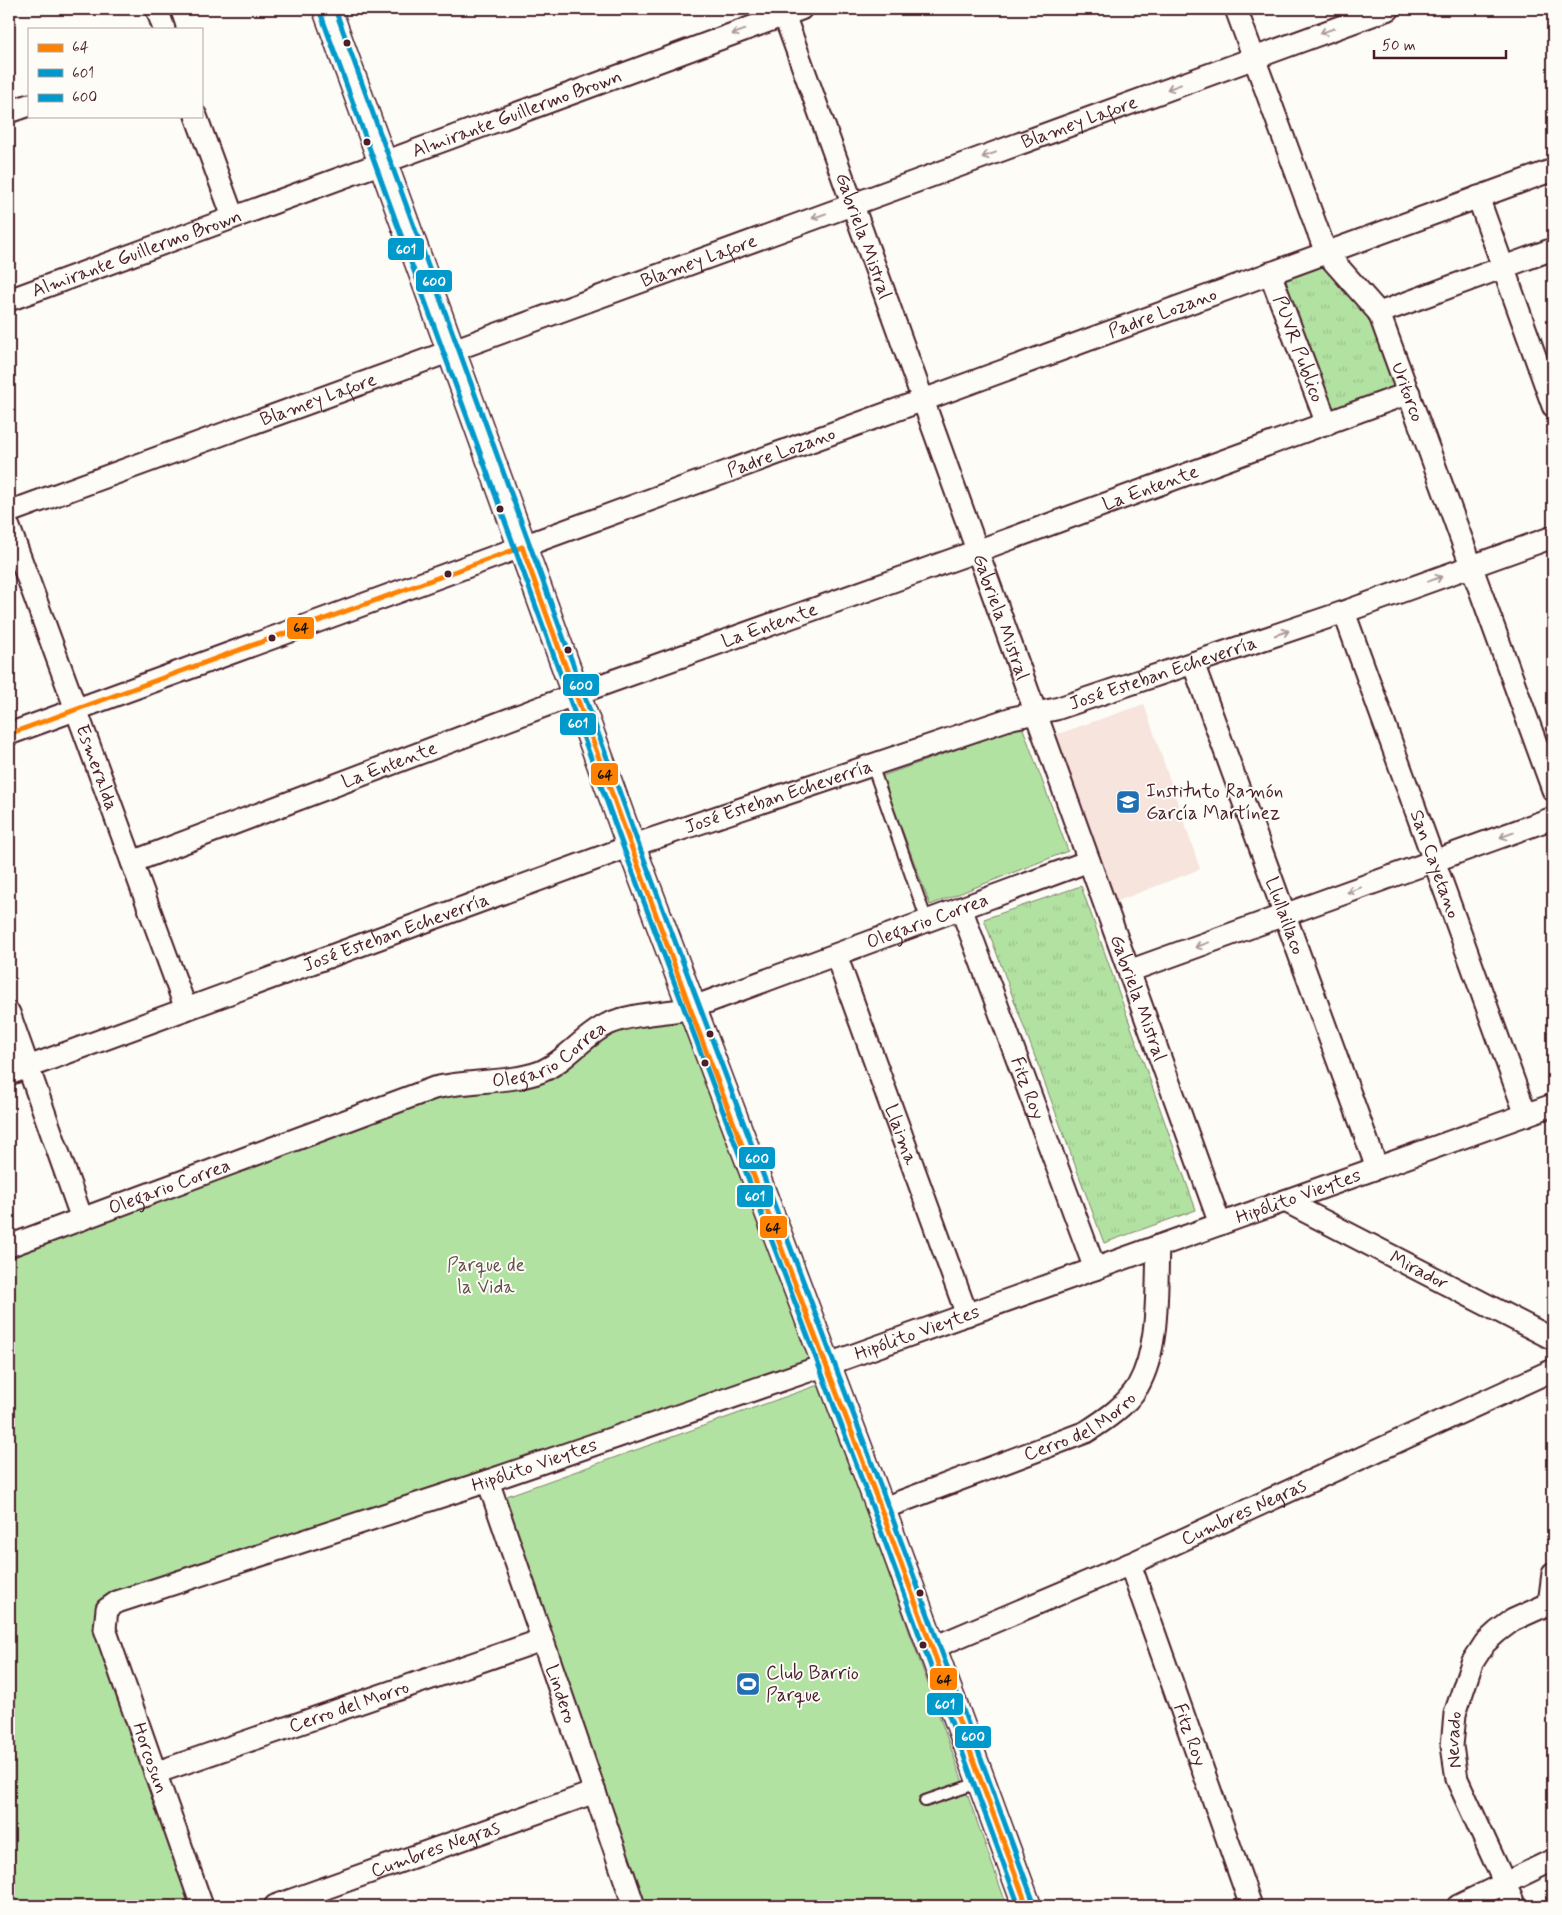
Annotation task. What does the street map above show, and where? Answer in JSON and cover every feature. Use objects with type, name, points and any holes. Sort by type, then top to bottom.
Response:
[{"type":"main road","points":[[327,9],[631,846],[881,1509],[1027,1906]]},
{"type":"street","points":[[157,9],[164,28]]},
{"type":"street","name":"Uritorco","points":[[1236,9],[1326,253],[1378,313],[1409,393],[1553,790]]},
{"type":"street","name":"Blamey Lafore","points":[[9,512],[1389,9]]},
{"type":"street","name":"Almirante Guillermo Brown","points":[[9,300],[789,11]]},
{"type":"street","name":"Gabriela Mistral","points":[[789,11],[852,204],[1220,1224]]},
{"type":"street","points":[[9,112],[28,105]]},
{"type":"street","points":[[197,118],[233,218]]},
{"type":"street","name":"Padre Lozano","points":[[9,734],[1553,170]]},
{"type":"street","points":[[1478,198],[1553,406]]},
{"type":"street","points":[[1378,313],[1553,250]]},
{"type":"street","name":"PUVR Publico","points":[[1270,273],[1327,424]]},
{"type":"street","name":"La Entente","points":[[132,862],[576,694],[977,551],[1409,393]]},
{"type":"street","name":"Esmeralda","points":[[9,526],[186,1009]]},
{"type":"street","name":"José Esteban Echeverría","points":[[18,1071],[631,846],[1012,718],[1056,709],[1344,612],[1553,537]]},
{"type":"street","name":"San Cayetano","points":[[1344,612],[1526,1115]]},
{"type":"street","name":"Llullaillaco","points":[[1193,663],[1378,1168]]},
{"type":"street","points":[[1129,971],[1553,818]]},
{"type":"street","name":"Olegario Correa","points":[[9,1246],[434,1088],[541,1072],[556,1063],[587,1037],[609,1024],[627,1018],[691,1008],[1089,861]]},
{"type":"street","name":"Fitz Roy","points":[[961,908],[1095,1269]]},
{"type":"street","name":"Llaima","points":[[836,955],[968,1315]]},
{"type":"street","points":[[9,1013],[18,1071],[82,1219]]},
{"type":"street","name":"Hipólito Vieytes","points":[[107,1609],[117,1602],[488,1481],[826,1365],[1553,1105]]},
{"type":"street","name":"Mirador","points":[[1284,1201],[1553,1339]]},
{"type":"street","name":"Cerro del Morro","points":[[881,1509],[1086,1432],[1104,1420],[1126,1401],[1137,1387],[1146,1369],[1153,1340],[1158,1246]]},
{"type":"street","name":"Cumbres Negras","points":[[932,1648],[1130,1564],[1553,1370]]},
{"type":"street","name":"Lindero","points":[[488,1481],[634,1906]]},
{"type":"street","name":"Fitz Roy","points":[[1130,1564],[1251,1906]]},
{"type":"street","points":[[1551,1603],[1553,1573]]},
{"type":"street","name":"Nevado","points":[[1515,1906],[1457,1779],[1452,1746],[1455,1714],[1472,1663],[1485,1643],[1513,1620],[1551,1603]]},
{"type":"street","name":"Horcosun","points":[[107,1609],[106,1629],[202,1906]]},
{"type":"street","name":"Cerro del Morro","points":[[155,1773],[542,1640]]},
{"type":"street","name":"Cumbres Negras","points":[[275,1906],[595,1792]]},
{"type":"street","points":[[1458,1906],[1553,1860]]},
{"type":"lane","points":[[872,765],[927,921]]},
{"type":"lane","points":[[925,1801],[982,1782]]},
{"type":"shaded area","name":"Instituto Ramón García Martínez","points":[[1144,704],[1200,869],[1115,902],[1055,735]]},
{"type":"green space","points":[[1321,263],[1374,323],[1400,390],[1331,416],[1280,278]]},
{"type":"green space","points":[[1022,726],[1068,851],[930,905],[882,776]]},
{"type":"green space","points":[[1081,886],[1196,1210],[1104,1243],[984,919]]},
{"type":"green space","name":"Parque de la Vida","points":[[691,1008],[826,1365],[107,1609],[202,1906],[9,1906],[9,1246],[434,1088],[523,1077],[587,1037]]},
{"type":"green space","name":"Club Barrio Parque","points":[[821,1384],[1007,1906],[647,1906],[501,1498]]},
{"type":"transit line","name":"600","points":[[335,9],[638,843],[888,1506],[1034,1903]]},
{"type":"transit line","name":"601","points":[[320,12],[624,849],[874,1512],[1019,1906]]},
{"type":"transit line","name":"64","points":[[522,547],[697,1027],[881,1509],[1027,1906]]},
{"type":"transit line","name":"64","points":[[9,734],[522,547]]},
{"type":"place","name":"Instituto Ramón García Martínez","points":[[1128,802]]},
{"type":"place","name":"Club Barrio Parque","points":[[748,1684]]}]
